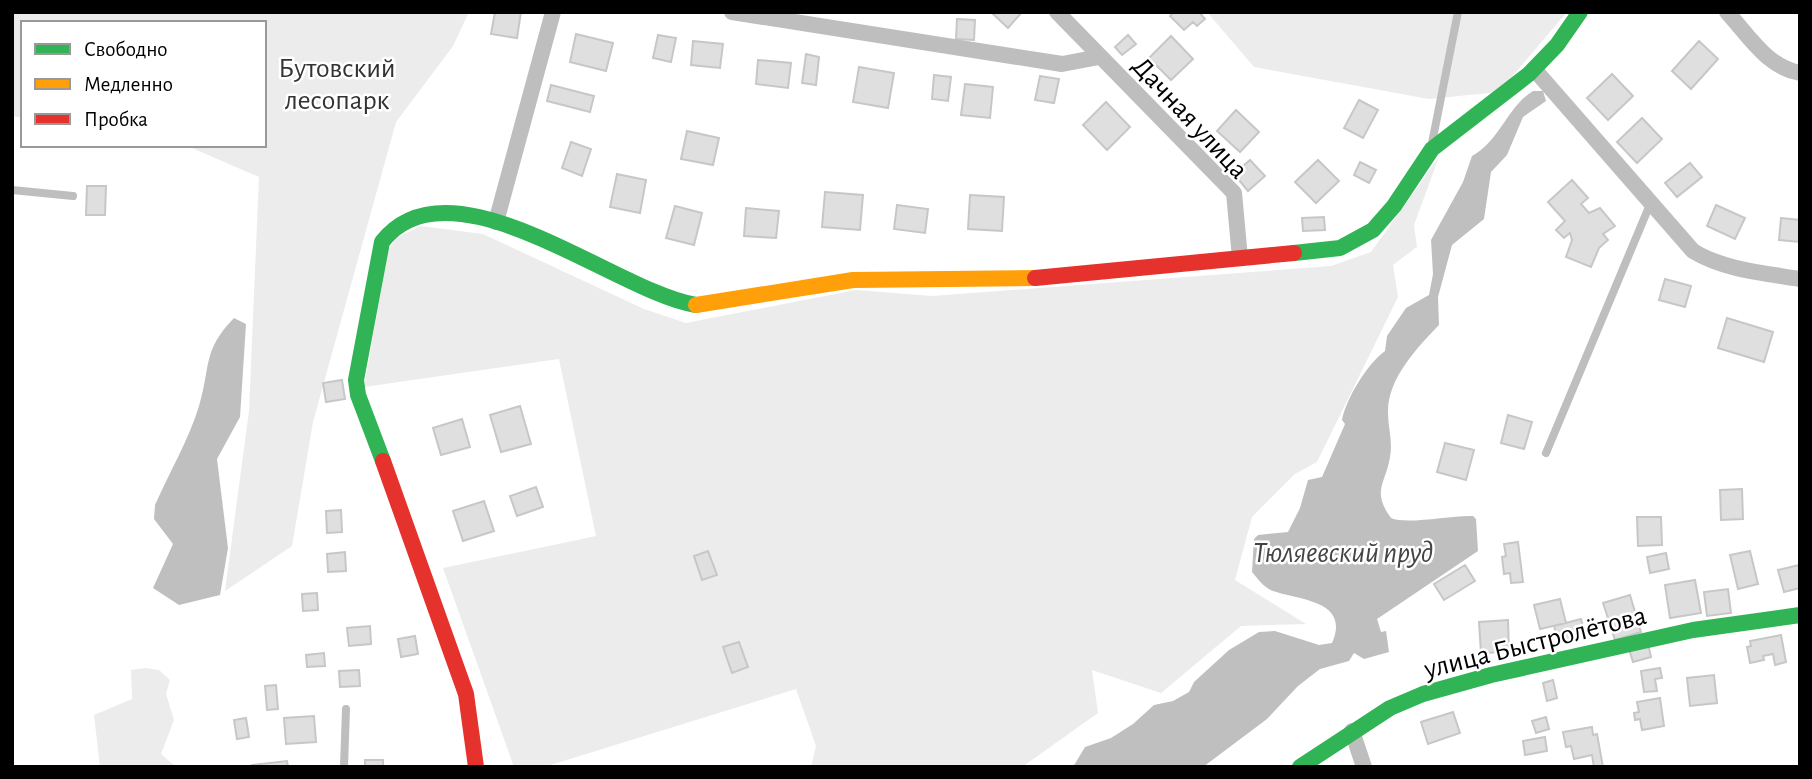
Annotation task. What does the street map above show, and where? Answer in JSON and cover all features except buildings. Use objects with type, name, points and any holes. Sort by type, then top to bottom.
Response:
[{"type":"street","points":[[496,222],[553,12]]},
{"type":"street","name":"Дачная улица","points":[[732,12],[1062,64],[1099,57]]},
{"type":"street","name":"Дачная улица","points":[[1057,12],[1234,193],[1240,258]]},
{"type":"street","points":[[476,767],[466,694],[440,614],[358,395],[356,380],[382,242],[396,226],[417,216],[444,214],[496,222],[562,245],[660,297],[682,304],[703,306],[853,280],[1028,279],[1340,248],[1361,241],[1378,230],[1430,151],[1449,133],[1534,69],[1556,47],[1580,12]]},
{"type":"street","points":[[1727,12],[1772,63],[1785,70],[1800,72]]},
{"type":"street","points":[[1534,69],[1693,251],[1707,260],[1800,279]]},
{"type":"street","name":"улица Быстролётова","points":[[1300,767],[1390,708],[1423,694],[1491,675],[1693,630],[1800,615]]},
{"type":"street","points":[[1352,732],[1364,767]]},
{"type":"lane","points":[[1430,151],[1458,12]]},
{"type":"lane","points":[[12,190],[73,196]]},
{"type":"lane","points":[[1546,453],[1651,202]]},
{"type":"lane","points":[[344,767],[346,709]]},
{"type":"green space","name":"Бутовский лесопарк","points":[[12,12],[469,12],[453,46],[396,122],[313,422],[292,546],[225,591],[249,411],[259,177],[190,147],[266,147],[266,21],[21,21],[21,118],[12,116]]},
{"type":"green space","points":[[1207,12],[1567,12],[1499,92],[1429,99],[1254,67]]},
{"type":"green space","points":[[1439,157],[1414,225],[1417,247],[1393,265],[1398,297],[1317,462],[1295,474],[1252,517],[1235,580],[1306,624],[1241,626],[1161,693],[1092,670],[1098,713],[1022,767],[811,767],[816,746],[796,689],[544,767],[514,767],[443,568],[596,536],[559,359],[364,387],[388,251],[396,238],[421,226],[483,234],[644,309],[686,323],[856,290],[932,296],[1331,266],[1371,252]]},
{"type":"green space","points":[[131,670],[159,670],[170,680],[166,694],[174,720],[161,754],[176,767],[100,767],[94,715],[132,699]]},
{"type":"water","name":"Тюляевский пруд","points":[[1533,91],[1543,91],[1546,101],[1523,117],[1507,155],[1491,172],[1484,219],[1452,245],[1438,297],[1439,325],[1405,365],[1392,388],[1389,400],[1391,451],[1381,494],[1385,509],[1391,518],[1398,520],[1473,516],[1476,519],[1478,551],[1377,619],[1381,632],[1386,631],[1389,652],[1364,659],[1354,653],[1349,661],[1320,669],[1298,686],[1267,719],[1203,767],[1073,767],[1085,747],[1111,738],[1133,724],[1154,705],[1173,701],[1189,692],[1194,682],[1229,650],[1259,632],[1275,631],[1319,645],[1332,643],[1336,629],[1334,618],[1328,610],[1308,600],[1270,590],[1252,572],[1254,539],[1258,535],[1288,532],[1300,508],[1308,480],[1322,477],[1345,424],[1342,420],[1344,412],[1358,382],[1385,351],[1387,336],[1406,308],[1429,295],[1433,274],[1431,240],[1463,182],[1472,156],[1490,142],[1516,106]]},
{"type":"water","points":[[234,318],[246,324],[240,417],[217,459],[228,548],[220,595],[179,605],[153,588],[173,544],[154,519],[155,505],[195,418],[212,350]]},
{"type":"traffic: fast","points":[[1294,253],[1340,248],[1373,230],[1394,206],[1432,149],[1529,74],[1557,45],[1580,12]]},
{"type":"traffic: fast","points":[[383,461],[358,395],[356,380],[382,242],[412,219],[449,213],[491,220],[535,236],[663,295],[696,305]]},
{"type":"traffic: fast","points":[[1300,767],[1390,708],[1423,694],[1491,675],[1693,630],[1800,615]]},
{"type":"traffic: slow","points":[[696,305],[853,280],[1035,278]]},
{"type":"traffic: jam","points":[[1035,278],[1294,253]]},
{"type":"traffic: jam","points":[[383,461],[466,694],[476,767]]}]
